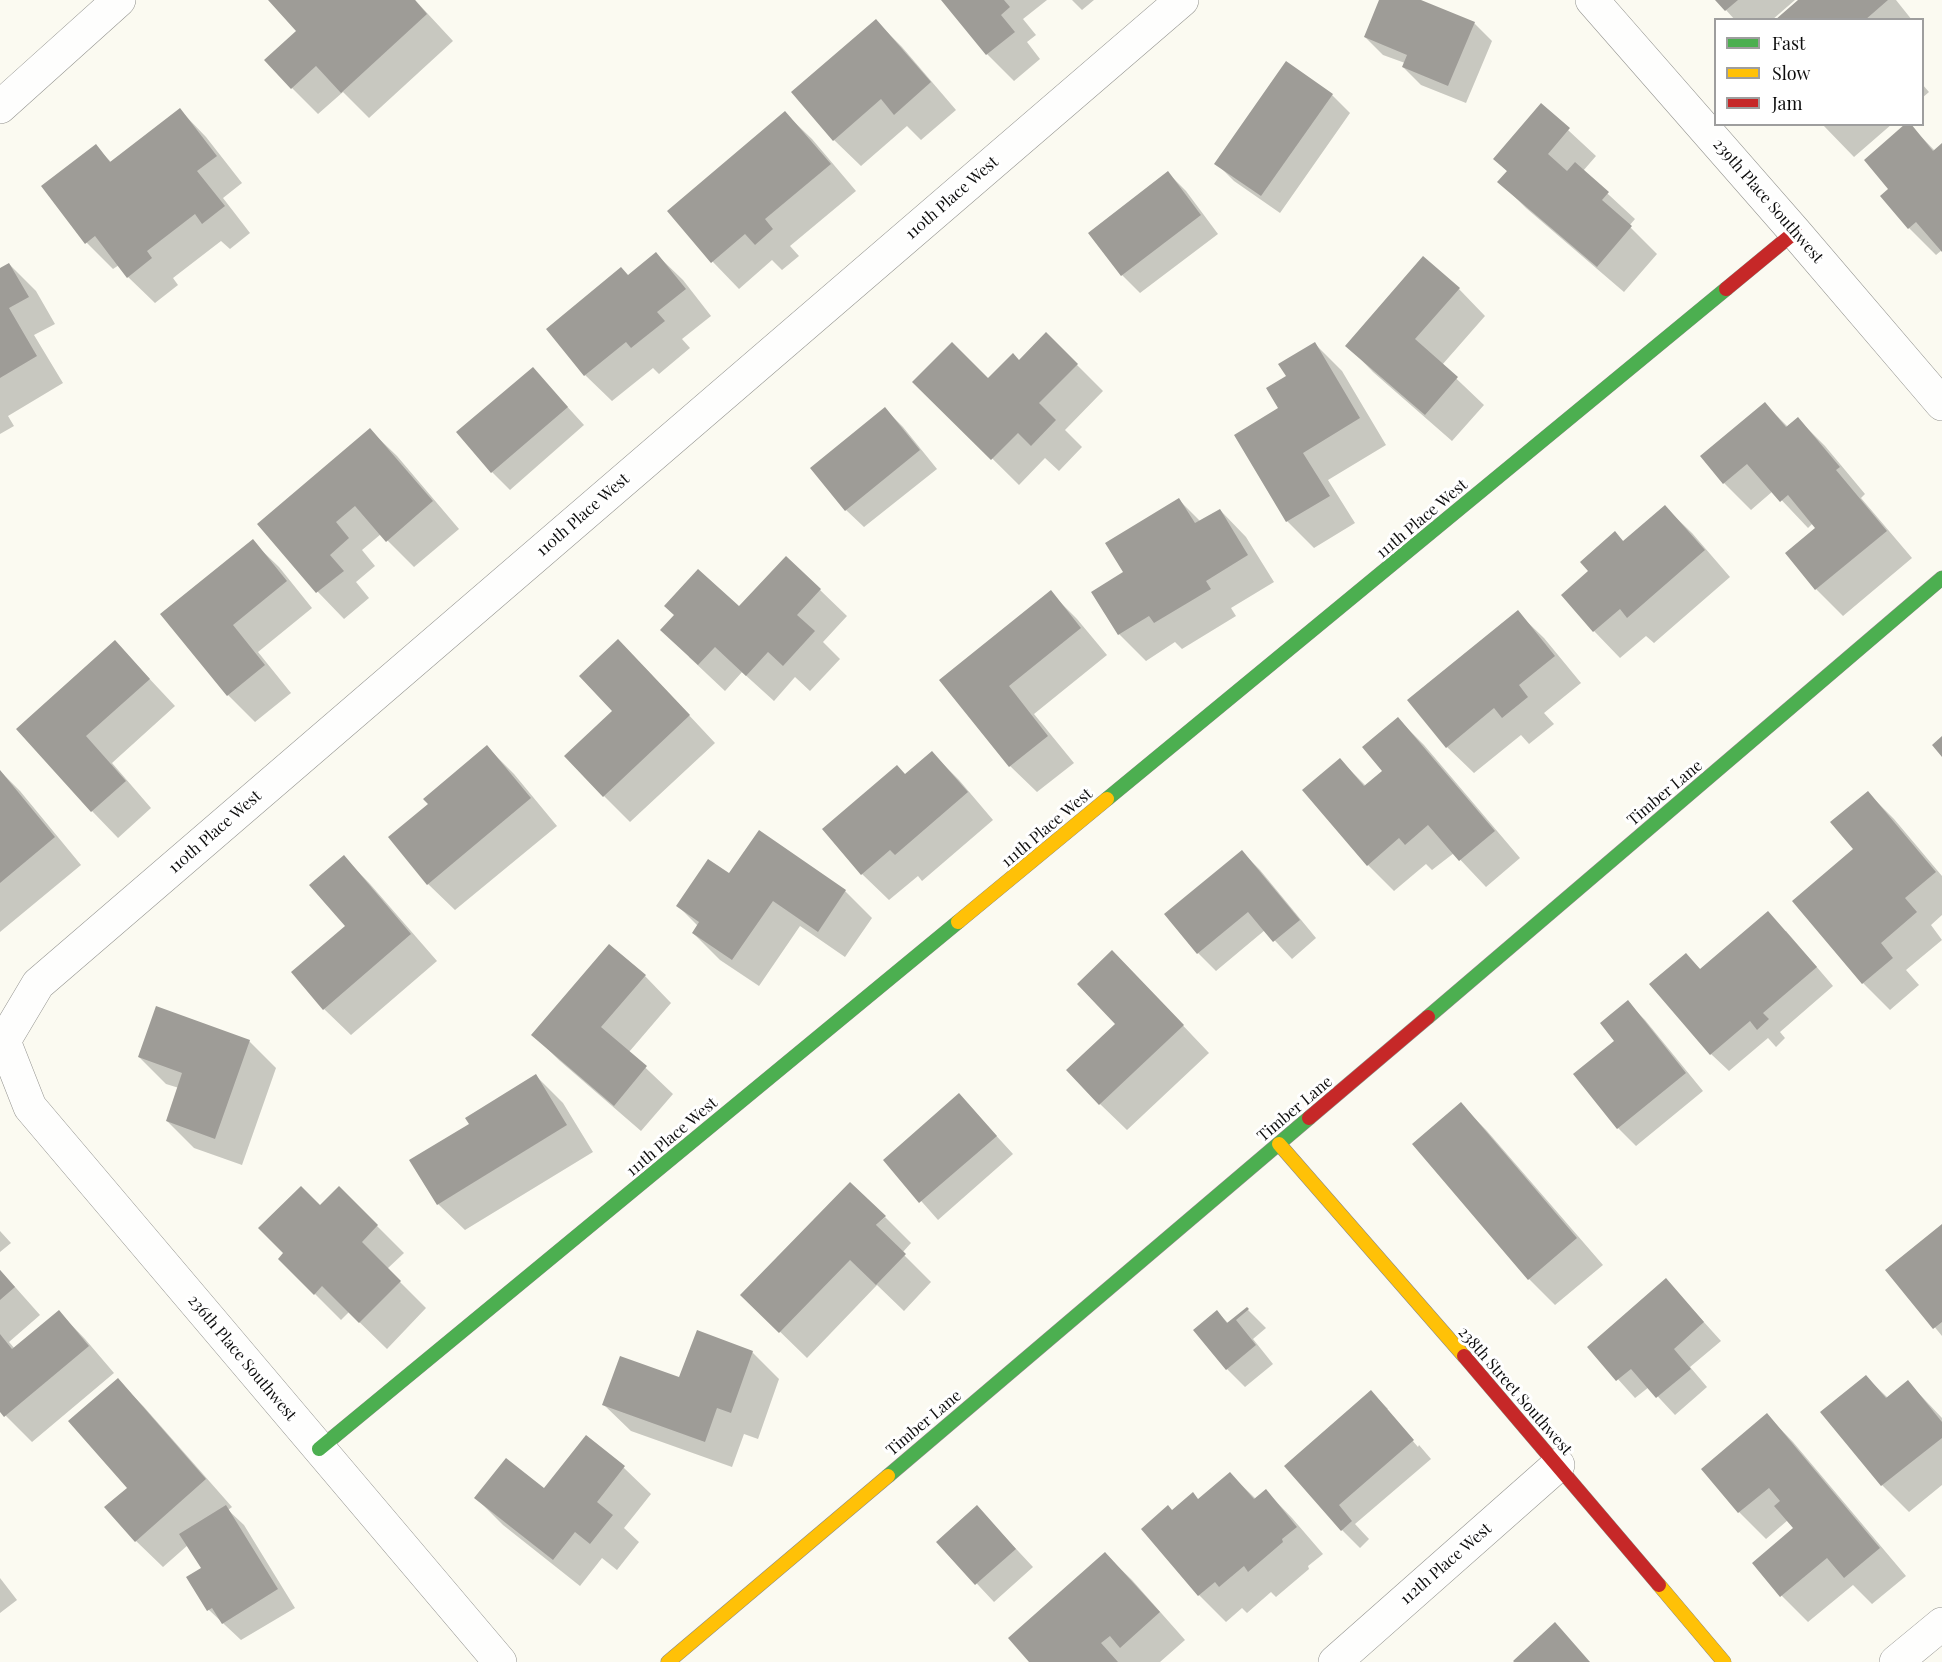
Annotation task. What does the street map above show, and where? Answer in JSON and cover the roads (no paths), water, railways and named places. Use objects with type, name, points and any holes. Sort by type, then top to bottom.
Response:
[{"type":"street","points":[[0,107],[118,0]]},
{"type":"street","name":"110th Place West","points":[[2,1041],[38,984],[1182,0]]},
{"type":"street","name":"239th Place Southwest","points":[[1592,0],[1942,404]]},
{"type":"street","name":"111th Place West","points":[[320,1449],[1795,232]]},
{"type":"street","name":"Timber Lane","points":[[668,1662],[1942,578]]},
{"type":"street","name":"236th Place Southwest","points":[[2,1041],[30,1107],[500,1662]]},
{"type":"street","name":"238th Street Southwest","points":[[1279,1144],[1558,1465],[1724,1662]]},
{"type":"street","name":"112th Place West","points":[[1335,1662],[1558,1465]]},
{"type":"street","points":[[1896,1662],[1942,1624]]}]
